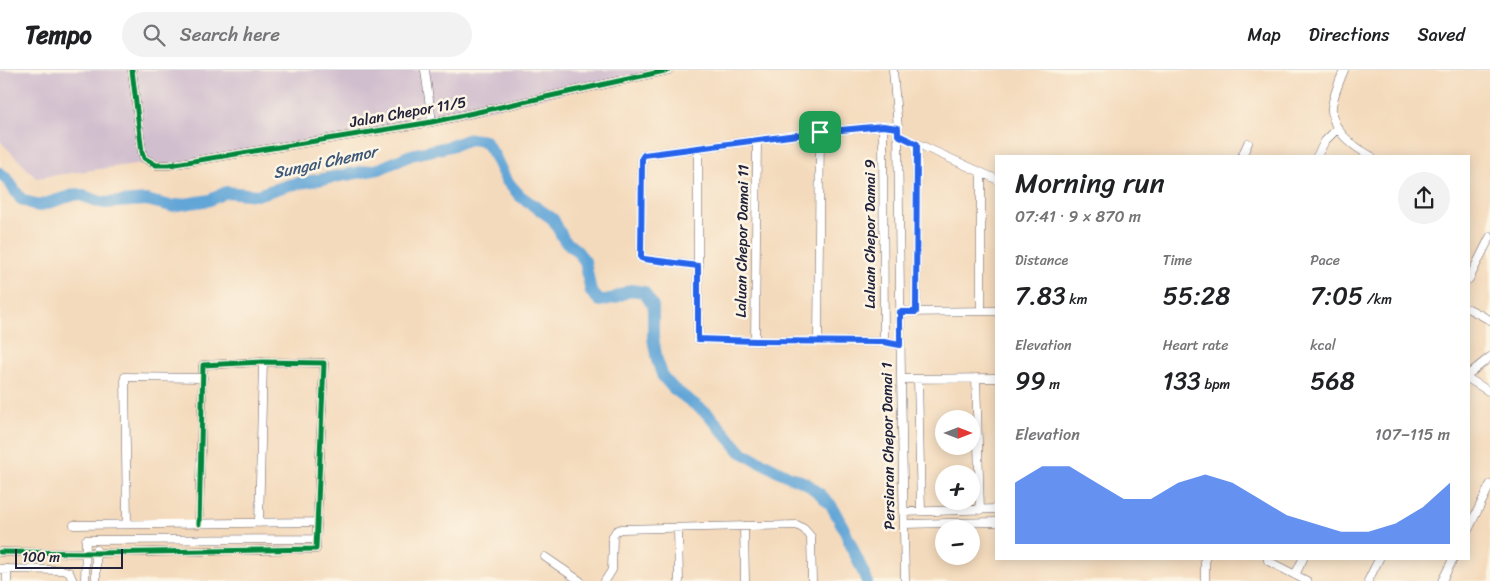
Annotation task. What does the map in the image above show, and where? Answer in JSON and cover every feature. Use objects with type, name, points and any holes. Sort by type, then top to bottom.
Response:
[{"type":"street","name":"Jalan Chepor 11/5","points":[[132,70],[142,152],[144,158],[156,165],[169,165],[432,122],[669,70]]},
{"type":"street","points":[[425,70],[432,122]]},
{"type":"street","name":"Persiaran Chepor Damai 1","points":[[893,70],[898,132],[905,581]]},
{"type":"street","points":[[1344,70],[1332,108],[1334,118],[1345,138],[1358,149],[1369,155]]},
{"type":"street","points":[[698,266],[641,258],[642,158],[644,155],[820,132],[883,126],[898,132],[917,144],[995,179]]},
{"type":"street","name":"Laluan Chepor Damai 9","points":[[883,126],[884,342]]},
{"type":"street","points":[[1318,155],[1325,141],[1338,128]]},
{"type":"street","points":[[818,341],[820,132]]},
{"type":"street","name":"Laluan Chepor Damai 11","points":[[755,341],[757,140]]},
{"type":"street","points":[[1242,155],[1248,143]]},
{"type":"street","points":[[916,312],[917,144]]},
{"type":"street","points":[[698,148],[698,339],[884,342],[900,345]]},
{"type":"street","points":[[981,173],[981,311]]},
{"type":"street","points":[[1470,277],[1490,237]]},
{"type":"street","points":[[1470,310],[1490,320]]},
{"type":"street","points":[[900,312],[995,311]]},
{"type":"street","points":[[1470,373],[1490,356]]},
{"type":"street","points":[[259,523],[263,362]]},
{"type":"street","points":[[0,552],[96,553],[316,549],[324,363],[263,362],[203,365],[199,524]]},
{"type":"street","points":[[126,524],[125,376],[203,378]]},
{"type":"street","points":[[976,378],[979,465]]},
{"type":"street","points":[[901,379],[995,378]]},
{"type":"street","points":[[918,379],[921,512]]},
{"type":"street","points":[[1470,380],[1490,392]]},
{"type":"street","points":[[1470,526],[1490,484]]},
{"type":"street","points":[[903,512],[995,510]]},
{"type":"street","points":[[74,525],[317,522]]},
{"type":"street","points":[[904,524],[995,522]]},
{"type":"street","points":[[605,581],[612,570],[613,536],[616,531],[621,529],[797,525],[804,529],[811,537],[812,581]]},
{"type":"street","points":[[744,526],[746,581]]},
{"type":"street","points":[[678,528],[679,581]]},
{"type":"street","points":[[86,581],[86,540],[316,539]]},
{"type":"street","points":[[96,540],[96,581]]},
{"type":"street","points":[[544,557],[580,581]]},
{"type":"street","points":[[1205,560],[1205,581]]},
{"type":"street","points":[[1268,560],[1307,581]]},
{"type":"street","points":[[1295,575],[1302,560]]},
{"type":"street","points":[[1368,581],[1378,560]]},
{"type":"street","points":[[1442,581],[1452,560]]},
{"type":"street","points":[[7,581],[4,570],[62,570],[69,572],[73,581]]},
{"type":"shaded area","points":[[0,70],[669,70],[432,122],[169,165],[150,162],[36,178],[0,141]]},
{"type":"waterway","name":"Sungai Chemor","points":[[0,173],[7,179],[21,199],[38,206],[77,194],[104,203],[146,200],[171,206],[210,200],[226,192],[257,195],[289,185],[379,169],[411,155],[451,146],[470,139],[485,141],[506,180],[520,196],[553,219],[564,240],[585,261],[591,292],[600,301],[614,298],[631,290],[644,292],[653,306],[653,338],[657,360],[663,377],[674,389],[709,415],[741,452],[806,483],[831,505],[867,581]]},
{"type":"cycle path","points":[[132,70],[142,152],[144,158],[156,165],[169,165],[432,122],[669,70]]},
{"type":"cycle path","points":[[0,552],[96,553],[316,549],[324,363],[263,362],[203,365],[199,524]]},
{"type":"route","points":[[883,126],[898,128],[898,135],[917,144],[916,312],[900,312],[900,345],[884,342],[698,339],[698,266],[641,258],[642,158],[644,155],[820,132],[883,126]]}]
